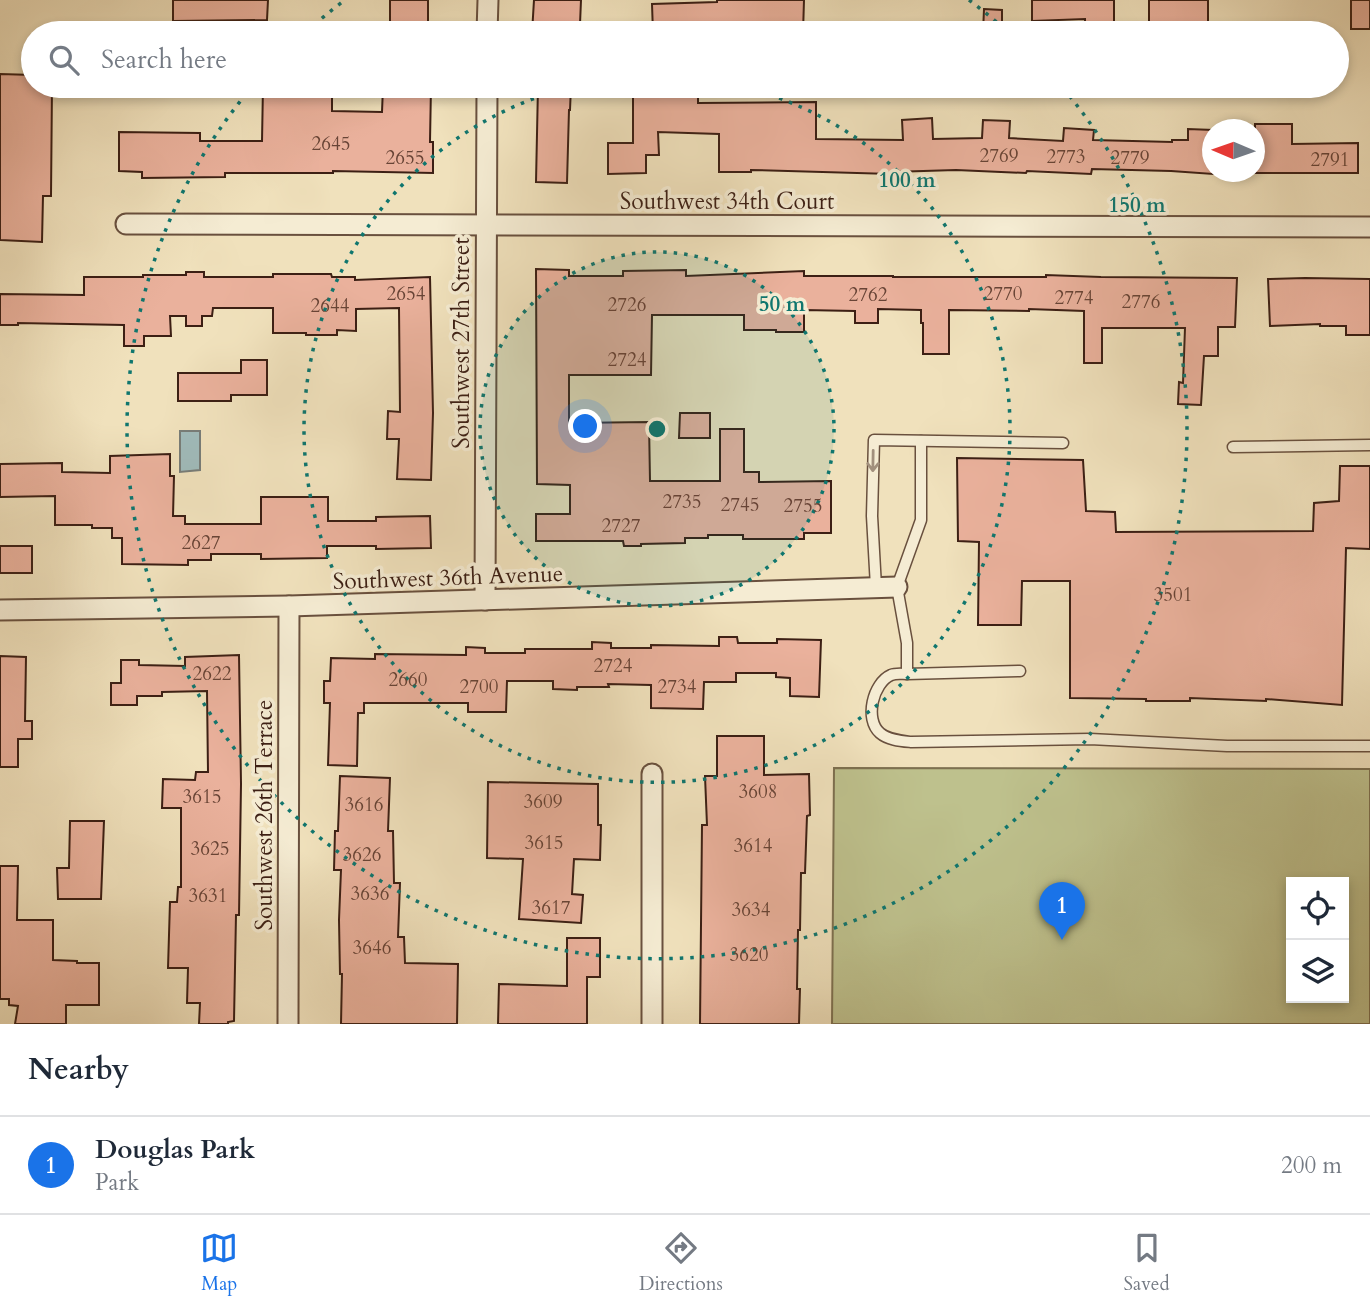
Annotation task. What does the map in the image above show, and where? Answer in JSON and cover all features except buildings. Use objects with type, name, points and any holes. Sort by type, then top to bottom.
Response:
[{"type":"street","points":[[487,21],[488,0]]},
{"type":"street","name":"Southwest 27th Street","points":[[485,600],[487,98]]},
{"type":"street","name":"Southwest 34th Court","points":[[126,224],[1370,227]]},
{"type":"street","name":"Southwest 36th Avenue","points":[[0,610],[289,606],[897,587]]},
{"type":"street","name":"Southwest 26th Terrace","points":[[288,1024],[289,606]]},
{"type":"street","points":[[652,774],[652,1024]]},
{"type":"lane","points":[[876,587],[872,516],[873,440],[1063,443]]},
{"type":"lane","points":[[907,674],[907,643],[897,587],[921,520],[921,441]]},
{"type":"lane","points":[[1233,447],[1370,444]]},
{"type":"lane","points":[[1020,671],[893,674],[882,681],[873,697],[872,719],[877,731],[882,735],[912,742],[1090,739],[1227,746],[1370,746]]},
{"type":"green space","points":[[834,768],[1370,769],[1370,1024],[832,1024]]},
{"type":"water","points":[[180,431],[200,431],[200,470],[180,472]]},
{"type":"place","name":"Douglas Park","points":[[1062,940]]}]
